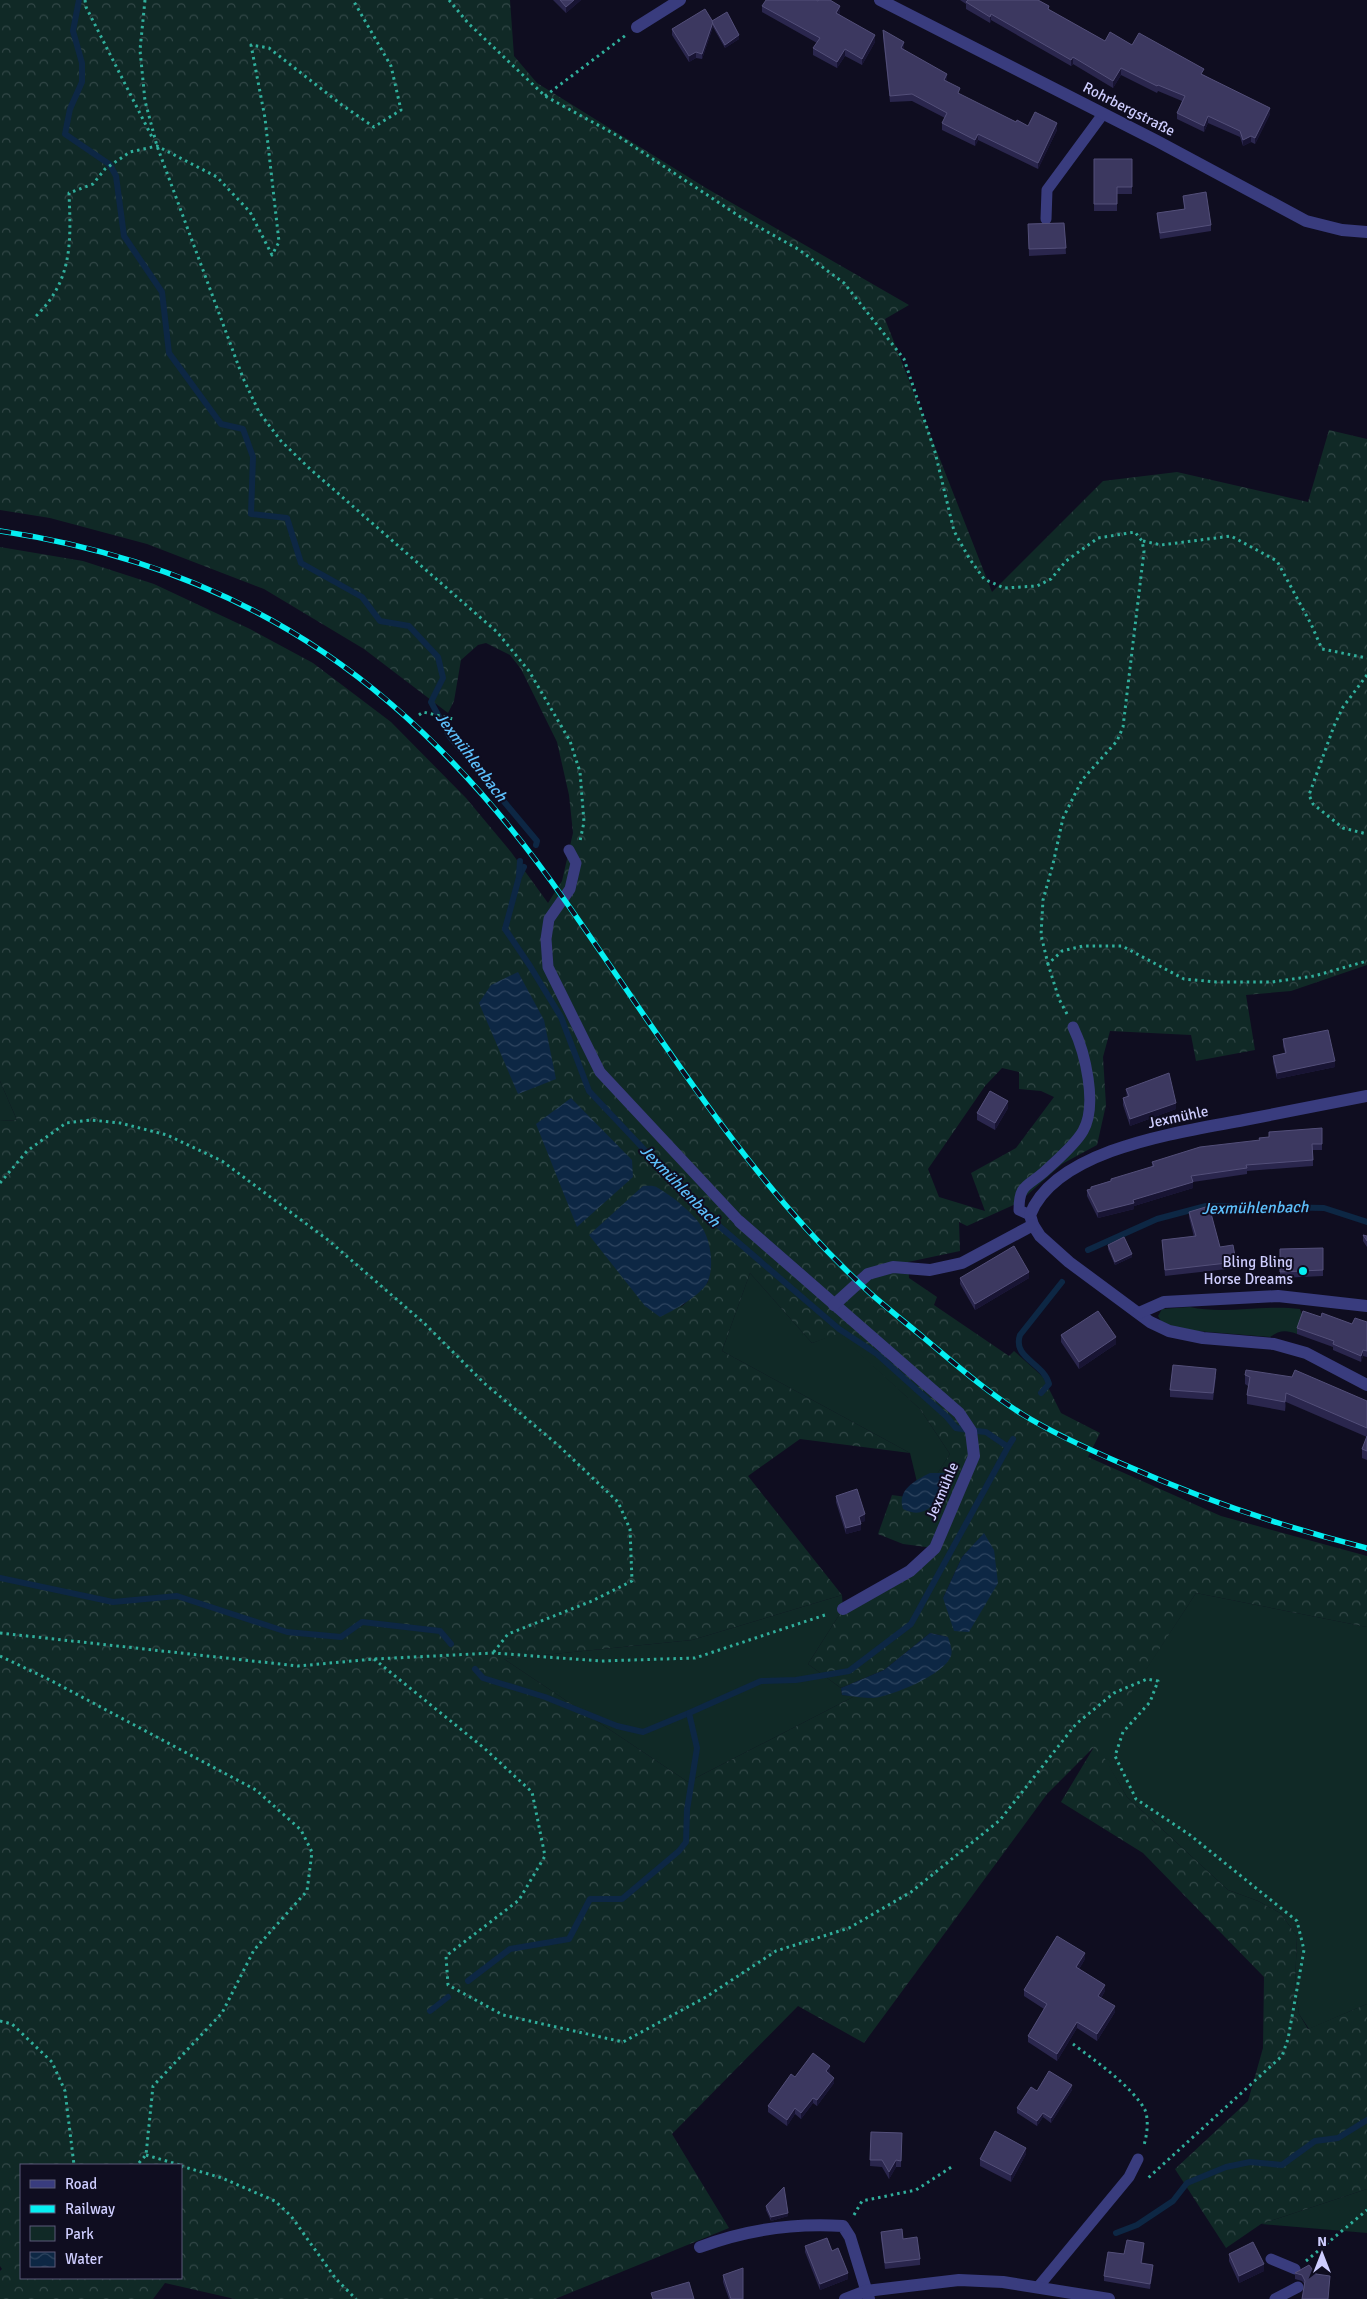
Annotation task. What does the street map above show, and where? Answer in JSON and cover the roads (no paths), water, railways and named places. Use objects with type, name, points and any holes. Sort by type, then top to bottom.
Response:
[{"type":"street","name":"Rohrbergstraße","points":[[880,0],[1269,200],[1306,221],[1342,230],[1367,232]]},
{"type":"street","points":[[637,28],[672,2]]},
{"type":"street","name":"Jexmühle","points":[[1031,1220],[1042,1192],[1073,1169],[1106,1153],[1153,1137],[1367,1096]]},
{"type":"street","points":[[834,1305],[868,1274],[893,1267],[930,1270],[962,1263],[1031,1220],[1040,1236],[1069,1262],[1139,1313],[1169,1331],[1203,1338],[1274,1344],[1306,1352],[1367,1385]]},
{"type":"street","name":"Jexmühle","points":[[740,1222],[959,1413],[970,1431],[974,1456],[935,1548],[910,1571],[843,1609]]},
{"type":"street","points":[[1139,1313],[1164,1302],[1278,1296],[1367,1306]]},
{"type":"street","points":[[700,2247],[728,2236],[796,2226],[817,2224],[843,2226],[850,2237],[868,2295]]},
{"type":"street","points":[[845,2299],[959,2280],[1003,2282],[1109,2299]]},
{"type":"lane","points":[[1046,219],[1047,190],[1103,114]]},
{"type":"lane","points":[[569,850],[576,863],[570,889],[549,919],[546,939],[548,967],[600,1072],[740,1222]]},
{"type":"lane","points":[[1031,1220],[1018,1210],[1019,1195],[1029,1182],[1057,1160],[1075,1142],[1083,1132],[1088,1121],[1090,1098],[1081,1043],[1073,1027]]},
{"type":"lane","points":[[1038,2287],[1130,2177],[1138,2159]]},
{"type":"lane","points":[[1271,2259],[1295,2269]]},
{"type":"lane","points":[[1275,2299],[1298,2287]]},
{"type":"water","points":[[518,972],[544,1020],[556,1079],[518,1094],[479,1003],[491,985]]},
{"type":"water","points":[[571,1098],[632,1160],[633,1177],[577,1227],[536,1124]]},
{"type":"water","points":[[643,1186],[656,1187],[670,1195],[689,1212],[703,1229],[711,1255],[710,1275],[705,1286],[687,1302],[660,1317],[645,1306],[589,1235]]},
{"type":"water","points":[[930,1473],[945,1473],[947,1481],[945,1496],[930,1508],[921,1512],[910,1512],[903,1509],[902,1496],[908,1487]]},
{"type":"water","points":[[984,1533],[994,1550],[998,1583],[969,1632],[954,1631],[943,1598],[962,1557]]},
{"type":"water","points":[[930,1633],[948,1637],[951,1647],[951,1656],[939,1670],[904,1689],[882,1696],[869,1698],[842,1695],[841,1688],[884,1670]]},
{"type":"waterway","name":"Jexmühlenbach","points":[[79,0],[73,31],[82,63],[82,82],[70,109],[65,134],[109,164]]},
{"type":"waterway","name":"Jexmühlenbach","points":[[110,165],[116,176],[124,236],[162,292],[169,353],[221,424],[243,429],[253,457],[251,514],[287,518],[301,563],[362,597],[380,621],[409,626],[438,657],[443,678],[431,702],[450,737],[537,841],[536,845]]},
{"type":"waterway","name":"Jexmühlenbach","points":[[519,876],[520,861]]},
{"type":"waterway","name":"Jexmühlenbach","points":[[524,867],[519,877],[505,929],[561,1017],[589,1091],[704,1213],[839,1329],[877,1354],[947,1417],[956,1428],[968,1430]]},
{"type":"waterway","name":"Jexmühlenbach","points":[[1088,1250],[1157,1219],[1206,1206],[1324,1208],[1367,1222]]},
{"type":"waterway","name":"Jexmühlenbach","points":[[1041,1393],[1049,1384],[1046,1377],[1020,1349],[1020,1335],[1062,1282]]},
{"type":"waterway","name":"Jexmühlenbach","points":[[977,1431],[986,1432],[1008,1447],[1013,1439]]},
{"type":"waterway","points":[[468,1981],[510,1949],[569,1939],[590,1899],[622,1899],[679,1851],[686,1842],[687,1810],[697,1748],[689,1713],[761,1681],[796,1680],[849,1671],[911,1624],[1008,1447]]},
{"type":"waterway","points":[[0,1578],[113,1602],[177,1596],[287,1632],[341,1637],[362,1622],[440,1631],[451,1644]]},
{"type":"waterway","points":[[475,1669],[483,1678],[545,1697],[617,1726],[643,1732],[689,1713]]},
{"type":"waterway","points":[[430,2011],[448,1997]]},
{"type":"waterway","points":[[1116,2233],[1137,2225],[1173,2201],[1187,2183],[1226,2167],[1250,2162],[1282,2165],[1315,2141],[1338,2138],[1367,2120]]},
{"type":"railway","points":[[0,531],[92,549],[176,576],[253,610],[324,653],[390,703],[452,762],[511,828],[566,902],[708,1106],[784,1203],[870,1293],[959,1368],[996,1396],[1022,1414],[1059,1435],[1184,1490],[1244,1512],[1367,1548]]},
{"type":"place","name":"Bling Bling Horse Dreams","points":[[1303,1271]]}]
